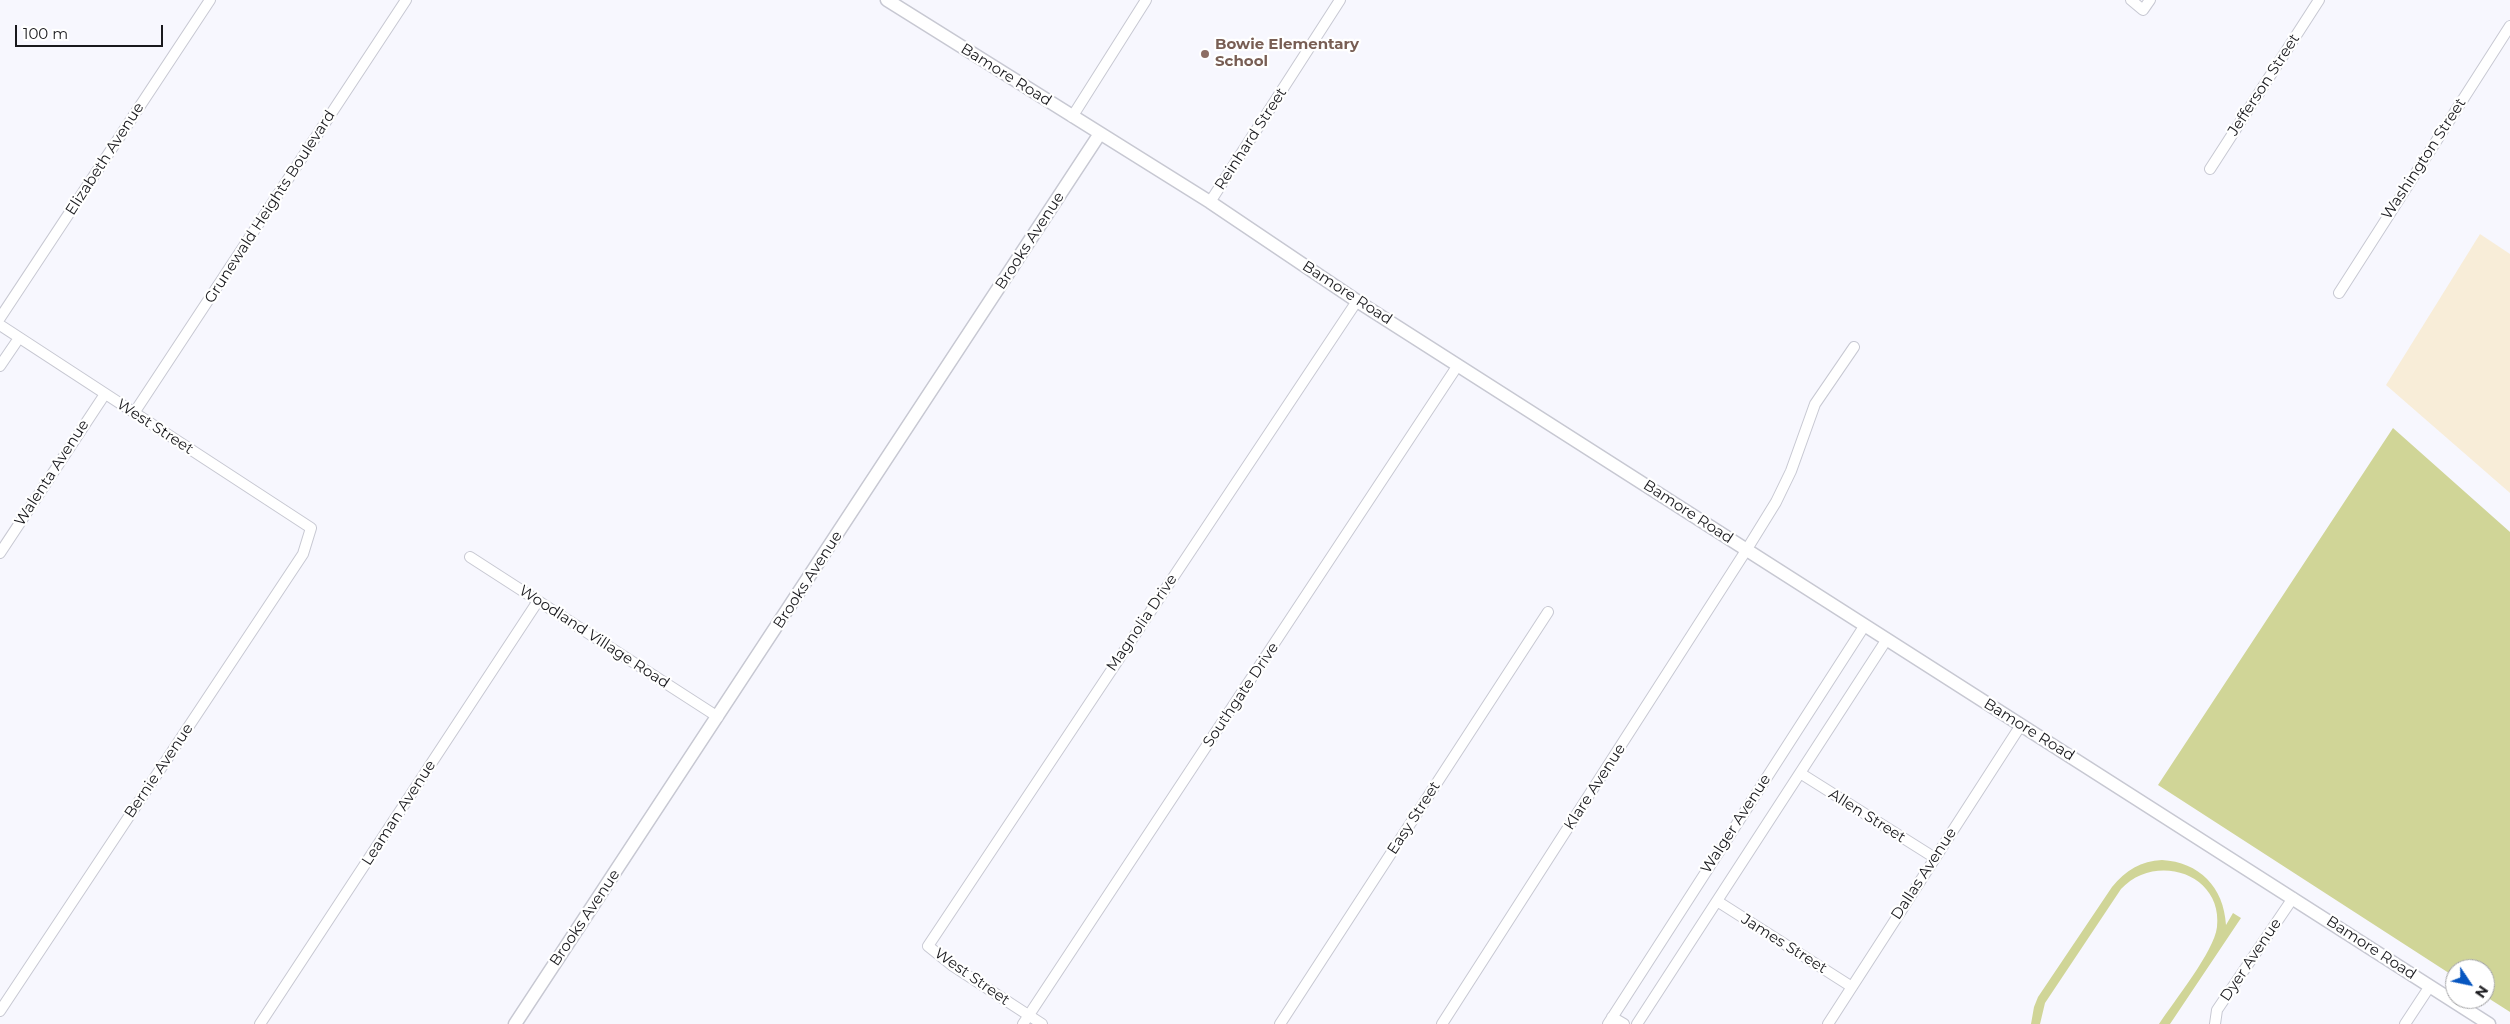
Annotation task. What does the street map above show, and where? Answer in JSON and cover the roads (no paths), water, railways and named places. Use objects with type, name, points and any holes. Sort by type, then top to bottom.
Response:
[{"type":"street","name":"Elizabeth Avenue","points":[[0,318],[210,0]]},
{"type":"street","name":"Grunewald Heights Boulevard","points":[[134,413],[406,0]]},
{"type":"street","name":"Bamore Road","points":[[887,0],[1100,135],[1210,202],[1458,365],[2489,1024]]},
{"type":"street","points":[[1072,117],[1146,0]]},
{"type":"street","name":"Reinhard Street","points":[[1210,202],[1340,0]]},
{"type":"street","points":[[2131,0],[2143,10],[2150,0]]},
{"type":"street","name":"Jefferson Street","points":[[2210,169],[2319,0]]},
{"type":"street","name":"Washington Street","points":[[2339,293],[2510,26]]},
{"type":"street","name":"Brooks Avenue","points":[[515,1024],[1100,135]]},
{"type":"street","name":"Magnolia Drive","points":[[928,946],[1357,300]]},
{"type":"street","name":"West Street","points":[[0,325],[311,528]]},
{"type":"street","points":[[0,366],[19,338]]},
{"type":"street","name":"Klare Avenue","points":[[1442,1024],[1776,502],[1791,471],[1815,404],[1854,347]]},
{"type":"street","name":"Southgate Drive","points":[[1026,1020],[1458,365]]},
{"type":"street","name":"Walenta Avenue","points":[[0,553],[105,394]]},
{"type":"street","name":"Bernie Avenue","points":[[0,1010],[302,554],[311,528]]},
{"type":"street","name":"Woodland Village Road","points":[[470,557],[718,717]]},
{"type":"street","name":"Leaman Avenue","points":[[260,1024],[538,601]]},
{"type":"street","name":"Easy Street","points":[[1280,1024],[1548,612]]},
{"type":"street","name":"Walger Avenue","points":[[1610,1021],[1865,625]]},
{"type":"street","name":"Walger Avenue","points":[[1637,1024],[1887,639]]},
{"type":"street","name":"Dallas Avenue","points":[[1828,1024],[2021,725]]},
{"type":"street","name":"Allen Street","points":[[1800,773],[1935,858]]},
{"type":"street","name":"Dyer Avenue","points":[[2215,1024],[2217,1010],[2293,898]]},
{"type":"street","name":"James Street","points":[[1717,901],[1852,987]]},
{"type":"street","name":"West Street","points":[[928,946],[1026,1020],[1042,1024]]},
{"type":"street","points":[[2405,1024],[2430,986]]},
{"type":"street","points":[[1610,1021],[1624,1024]]},
{"type":"place","name":"Bowie Elementary School","points":[[1205,54]]}]
